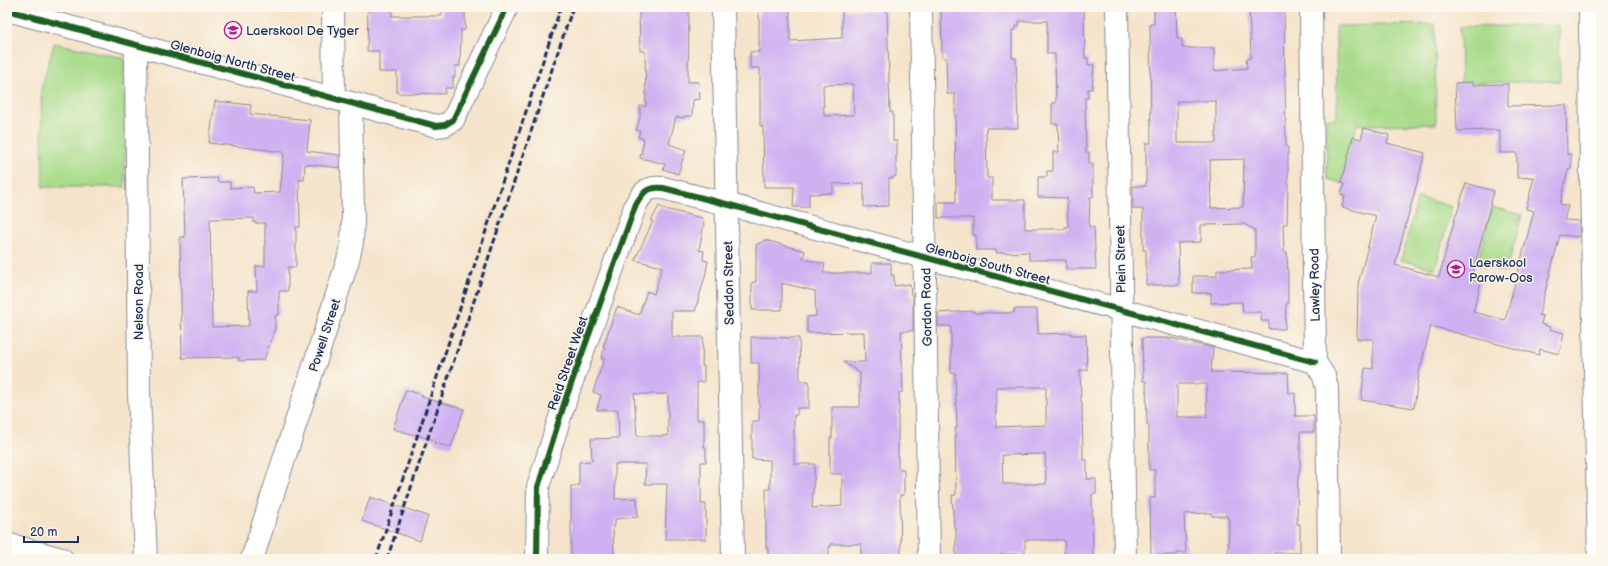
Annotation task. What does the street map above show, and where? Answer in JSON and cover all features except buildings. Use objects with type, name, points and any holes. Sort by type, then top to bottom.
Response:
[{"type":"street","name":"Powell Street","points":[[252,559],[348,260],[352,242],[353,220],[334,7]]},
{"type":"street","name":"Glenboig North Street","points":[[7,10],[436,126],[445,125],[453,120],[507,7]]},
{"type":"street","name":"Seddon Street","points":[[723,7],[734,559]]},
{"type":"street","name":"Gordon Road","points":[[921,7],[930,559]]},
{"type":"street","name":"Plein Street","points":[[1117,7],[1125,559]]},
{"type":"street","name":"Lawley Road","points":[[1311,7],[1315,362],[1324,376],[1327,388],[1329,559]]},
{"type":"street","points":[[1590,7],[1596,139],[1599,559]]},
{"type":"street","name":"Nelson Road","points":[[136,45],[139,392],[146,559]]},
{"type":"street","name":"Glenboig South Street","points":[[654,187],[726,204],[1315,362]]},
{"type":"street","name":"Reid Street West","points":[[537,559],[538,487],[540,480],[566,398],[636,204],[641,195],[647,189],[654,187]]},
{"type":"street","points":[[7,544],[62,559]]},
{"type":"green space","points":[[1435,24],[1436,124],[1357,124],[1341,183],[1327,179],[1326,119],[1337,118],[1336,26]]},
{"type":"green space","points":[[1559,25],[1560,81],[1461,83],[1460,27]]},
{"type":"green space","points":[[54,43],[124,58],[125,187],[43,187],[41,89]]},
{"type":"green space","points":[[1418,197],[1452,207],[1435,269],[1401,260]]},
{"type":"green space","points":[[1492,207],[1522,215],[1506,272],[1477,264]]},
{"type":"railway","points":[[376,559],[561,7]]},
{"type":"railway","points":[[387,559],[573,7]]},
{"type":"cycle path","points":[[7,10],[436,126],[445,125],[453,120],[507,7]]},
{"type":"cycle path","points":[[537,559],[538,487],[566,398],[636,204],[646,191],[653,188],[663,188],[726,204],[1315,362]]},
{"type":"place","name":"Laerskool De Tyger","points":[[233,30]]},
{"type":"place","name":"Laerskool Parow-Oos","points":[[1456,269]]}]
